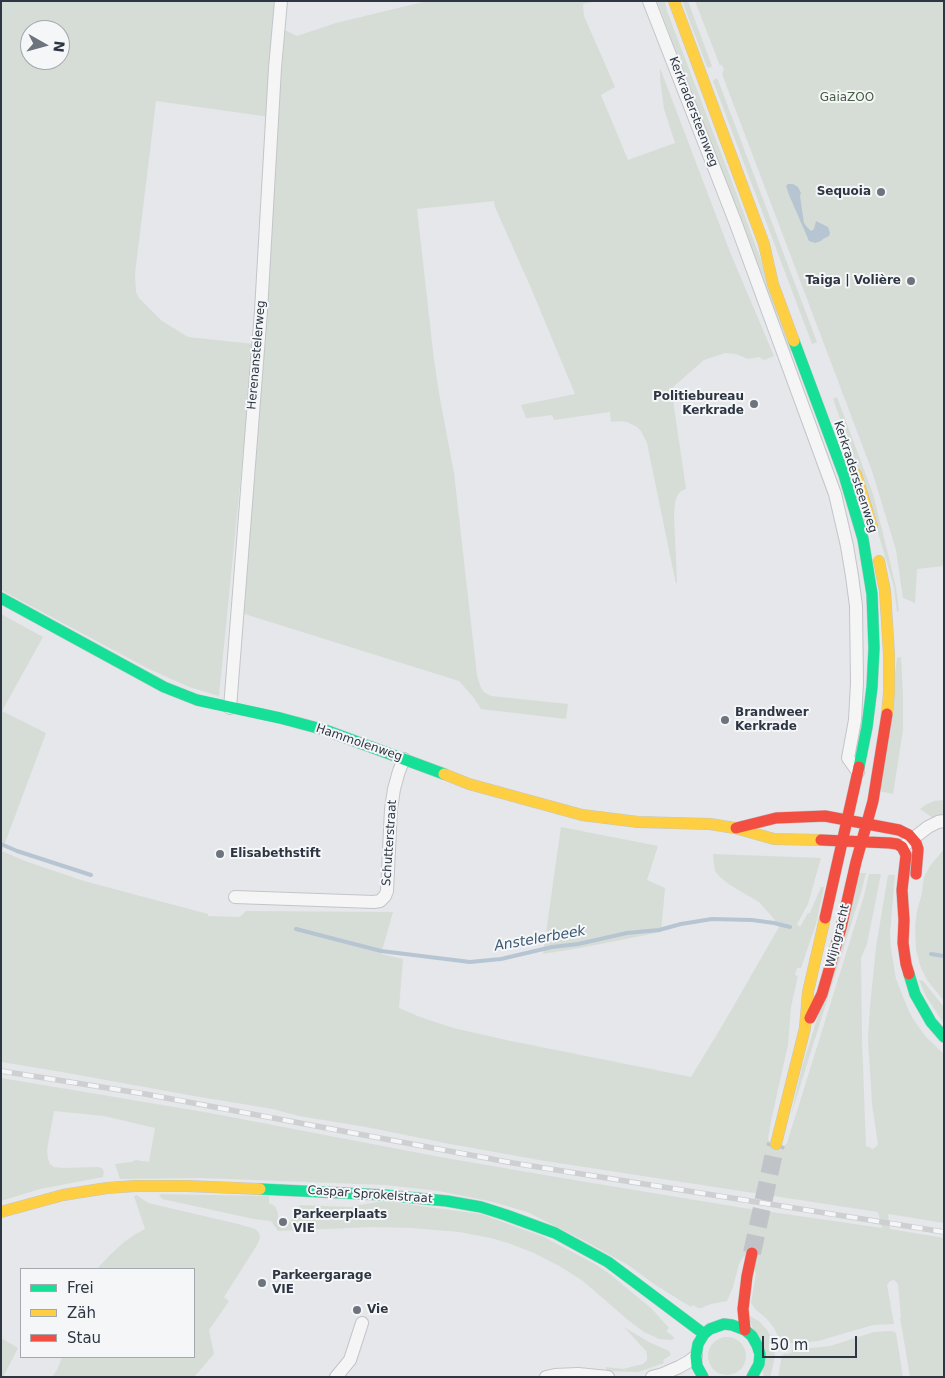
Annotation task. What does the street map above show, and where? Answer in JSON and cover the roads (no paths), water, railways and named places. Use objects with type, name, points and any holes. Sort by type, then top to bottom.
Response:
[{"type":"main road","name":"Kerkradersteenweg","points":[[674,1],[764,244],[773,284],[807,356],[863,539],[871,582],[874,648],[872,687],[867,727],[843,840]]},
{"type":"main road","name":"Kerkradersteenweg","points":[[764,244],[783,278]]},
{"type":"main road","name":"Kerkradersteenweg","points":[[852,464],[876,545],[886,604],[890,680],[886,731],[873,801],[862,840]]},
{"type":"main road","name":"Hammolenweg","points":[[1,598],[164,687],[197,700],[325,730],[469,784],[535,803],[582,815],[638,822],[710,824],[735,828],[774,840],[862,840],[890,843],[902,848]]},
{"type":"main road","name":"Hammolenweg","points":[[735,828],[776,818],[825,816],[893,828],[909,835],[913,839]]},
{"type":"main road","points":[[904,920],[914,887],[918,849],[913,839]]},
{"type":"main road","name":"Wijngracht","points":[[776,1144],[805,1028],[808,992],[843,840]]},
{"type":"main road","name":"Wijngracht","points":[[805,1028],[822,994],[862,840]]},
{"type":"main road","points":[[902,848],[906,855],[902,890],[904,952],[915,994],[931,1022],[944,1037]]},
{"type":"main road","name":"Caspar Sprokelstraat","points":[[1,1212],[63,1195],[129,1186],[264,1189],[447,1200],[481,1207],[555,1233],[622,1272],[704,1334]]},
{"type":"main road","points":[[745,1330],[743,1309],[752,1253]]},
{"type":"main road","points":[[698,1376],[696,1356],[698,1344],[704,1334],[728,1316],[747,1276]]},
{"type":"main road","points":[[728,1316],[732,1324],[745,1330],[752,1336],[757,1345],[760,1354],[759,1364],[752,1377]]},
{"type":"street","name":"Herenanstelerweg","points":[[230,708],[261,310],[275,68],[281,1]]},
{"type":"street","name":"Kerkradersteenweg","points":[[649,1],[736,224],[836,494],[850,561],[856,606],[858,670],[856,706],[848,758],[858,772]]},
{"type":"street","points":[[787,363],[807,356]]},
{"type":"street","name":"Schutterstraat","points":[[235,897],[380,901],[387,891],[391,809],[394,789],[404,759]]},
{"type":"street","points":[[902,848],[928,827],[944,821]]},
{"type":"street","points":[[336,1377],[350,1360],[362,1324]]},
{"type":"street","points":[[652,1377],[679,1367],[696,1356]]},
{"type":"street","points":[[546,1377],[578,1374],[608,1377]]},
{"type":"water","points":[[788,184],[798,187],[801,193],[804,223],[807,227],[811,231],[814,229],[816,221],[828,227],[829,236],[815,243],[809,241],[789,195],[786,186]]},
{"type":"waterway","name":"Anstelerbeek","points":[[1,844],[91,875]]},
{"type":"waterway","name":"Anstelerbeek","points":[[296,929],[381,951],[470,962],[501,959],[552,947],[578,944],[627,933],[659,930],[712,919],[752,920],[790,927]]},
{"type":"waterway","name":"Anstelerbeek","points":[[931,954],[944,956]]},
{"type":"tunnel","points":[[752,1253],[776,1144]]},
{"type":"railway","points":[[1,1071],[145,1094],[513,1163],[944,1232]]},
{"type":"place","name":"Sequoia","points":[[881,192]]},
{"type":"place","name":"Taiga | Volière","points":[[911,281]]},
{"type":"place","name":"Politiebureau Kerkrade","points":[[754,404]]},
{"type":"place","name":"Brandweer Kerkrade","points":[[725,720]]},
{"type":"place","name":"Elisabethstift","points":[[220,854]]},
{"type":"place","name":"Parkeerplaats VIE","points":[[283,1222]]},
{"type":"place","name":"Parkeergarage VIE","points":[[262,1283]]},
{"type":"place","name":"Vie","points":[[357,1310]]},
{"type":"park label","name":"GaiaZOO","points":[[847,98]]}]
